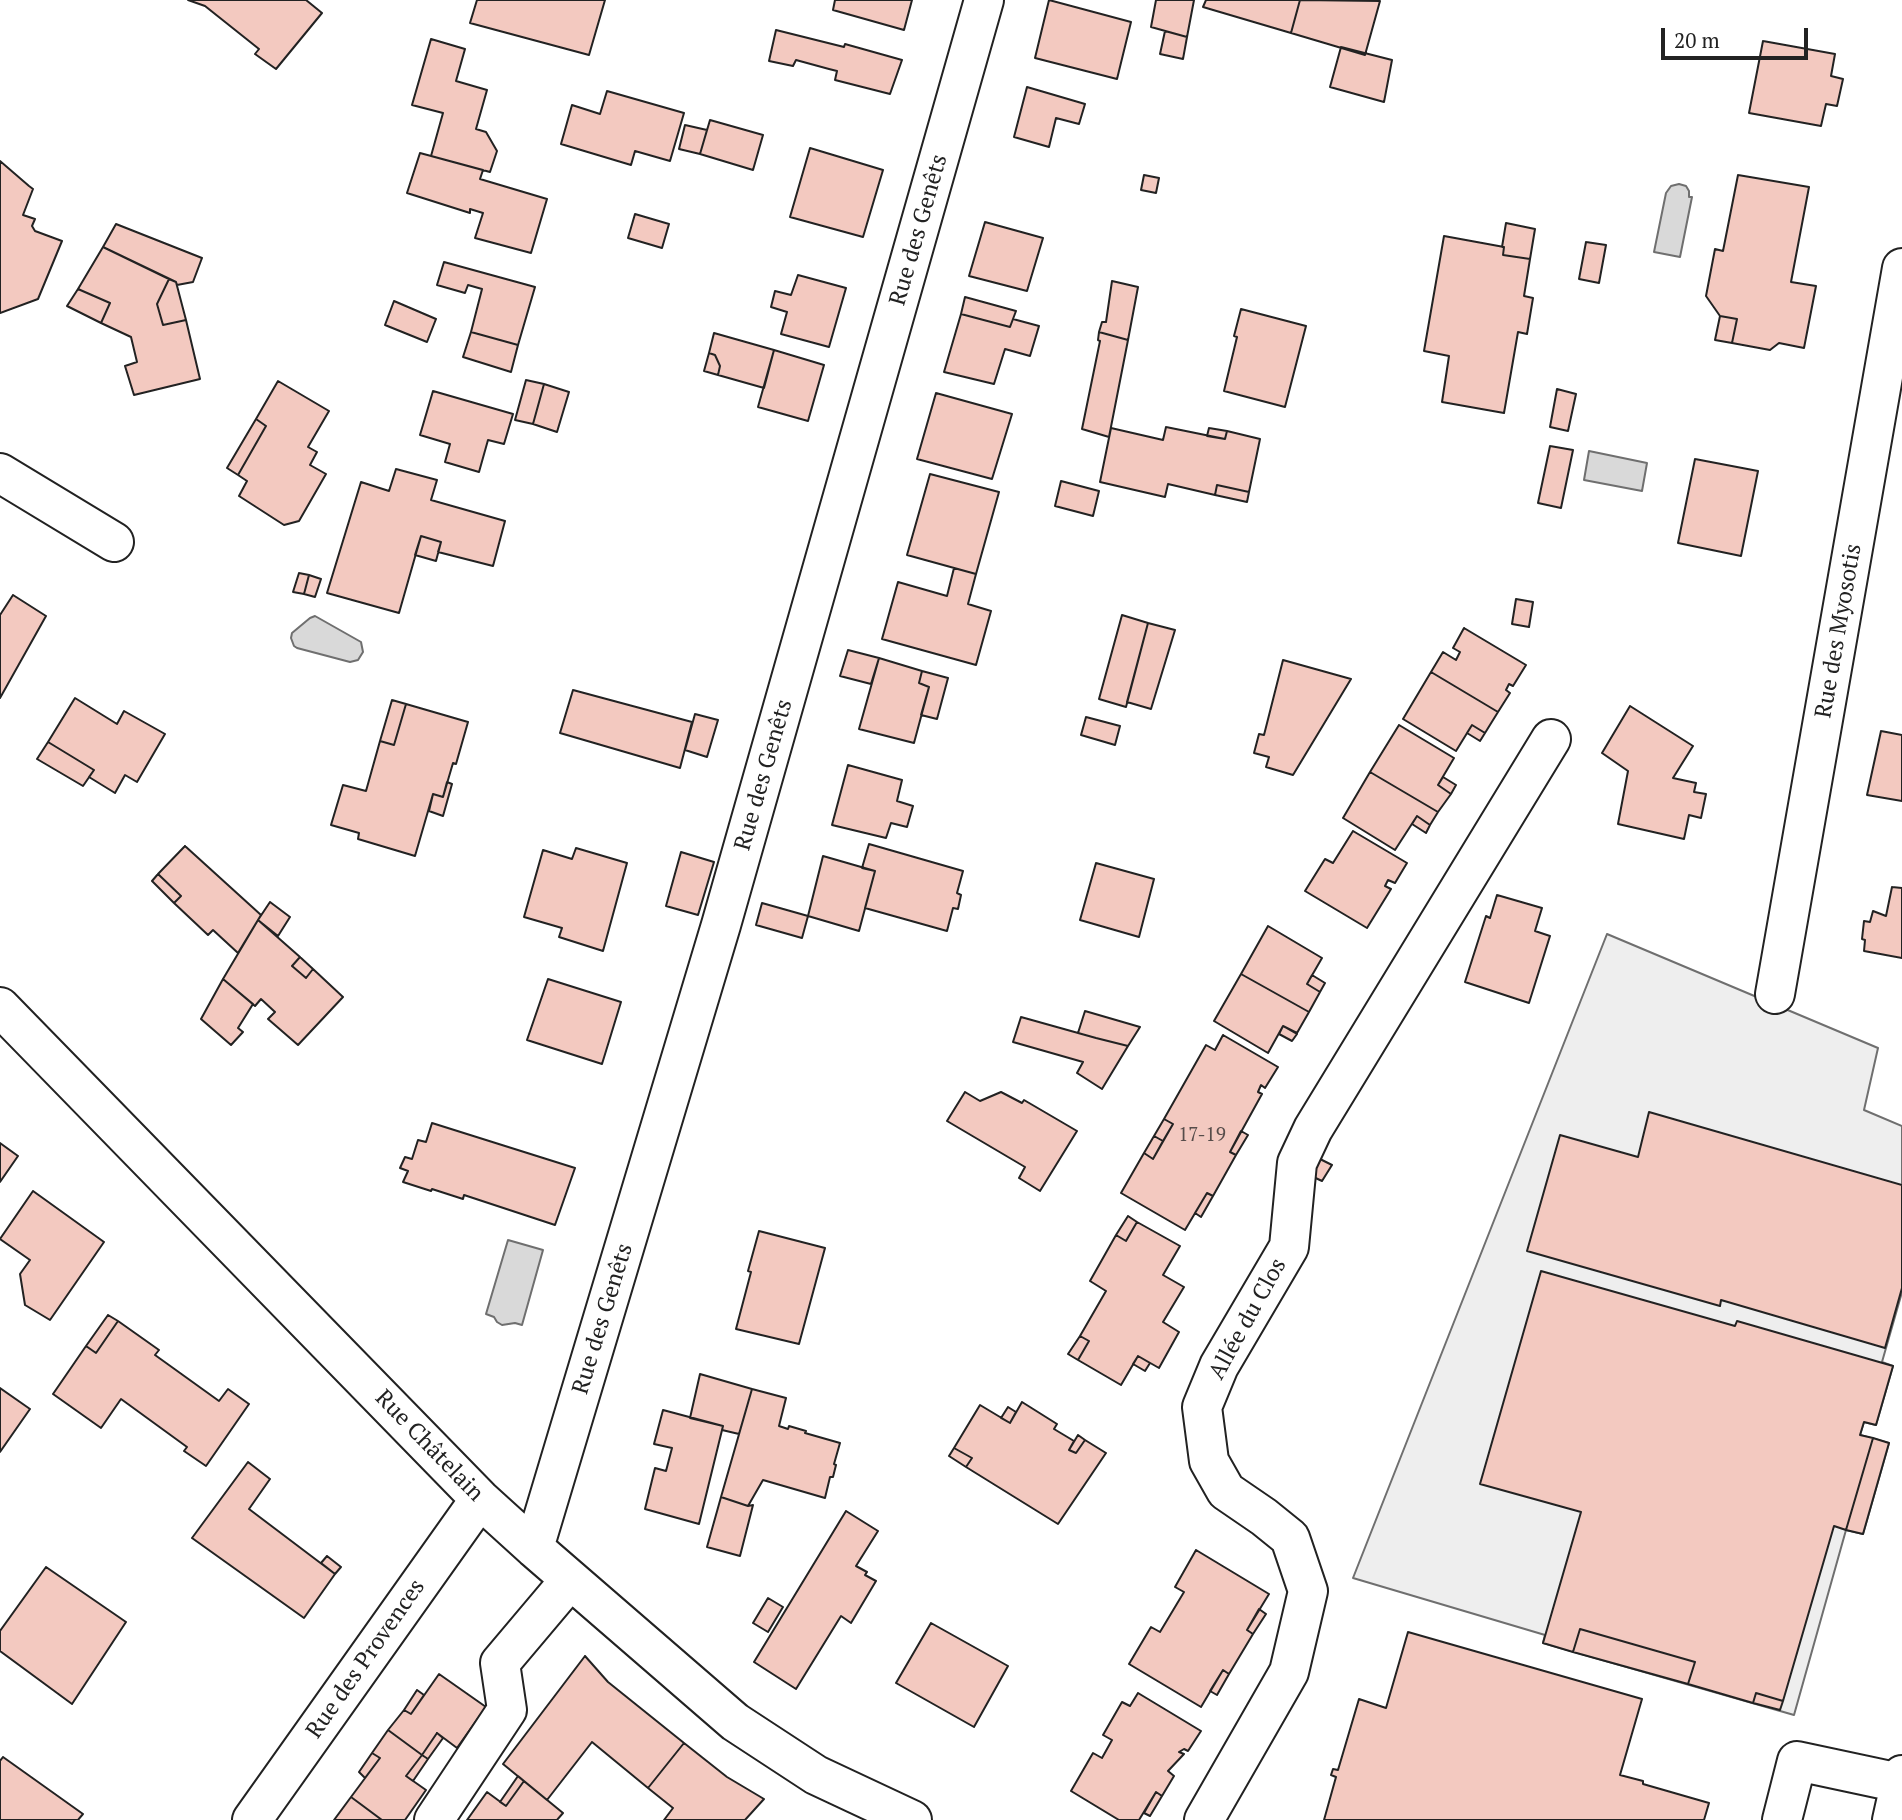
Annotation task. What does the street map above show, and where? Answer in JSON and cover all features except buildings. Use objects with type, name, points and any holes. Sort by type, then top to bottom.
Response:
[{"type":"street","name":"Rue des Genêts","points":[[534,1548],[721,925],[984,0]]},
{"type":"street","name":"Rue des Myosotis","points":[[1775,994],[1902,268]]},
{"type":"street","points":[[0,473],[114,542]]},
{"type":"street","name":"Allée du Clos","points":[[1204,1820],[1289,1672],[1308,1591],[1290,1538],[1226,1491],[1209,1461],[1202,1407],[1219,1366],[1289,1247],[1297,1163],[1313,1129],[1551,739]]},
{"type":"street","name":"Rue Châtelain","points":[[0,1007],[480,1499],[534,1548],[735,1723],[816,1776],[912,1820]]},
{"type":"street","name":"Rue des Provences","points":[[253,1820],[480,1499]]},
{"type":"street","points":[[434,1820],[508,1710],[500,1663],[570,1580]]},
{"type":"street","points":[[1782,1820],[1797,1761],[1901,1779],[1892,1820]]},
{"type":"shaded area","points":[[1671,186],[1686,186],[1689,197],[1692,197],[1680,257],[1654,252],[1666,193]]},
{"type":"shaded area","points":[[1589,451],[1647,463],[1642,491],[1584,480]]},
{"type":"shaded area","points":[[315,616],[361,642],[363,652],[358,660],[350,662],[294,646],[292,633]]},
{"type":"shaded area","points":[[1607,934],[1878,1048],[1864,1110],[1902,1126],[1902,1292],[1882,1362],[1893,1366],[1876,1425],[1864,1422],[1860,1435],[1889,1443],[1863,1534],[1846,1530],[1794,1715],[1543,1643],[1545,1635],[1353,1578]]},
{"type":"shaded area","points":[[508,1240],[543,1250],[522,1325],[502,1325],[486,1314]]}]
